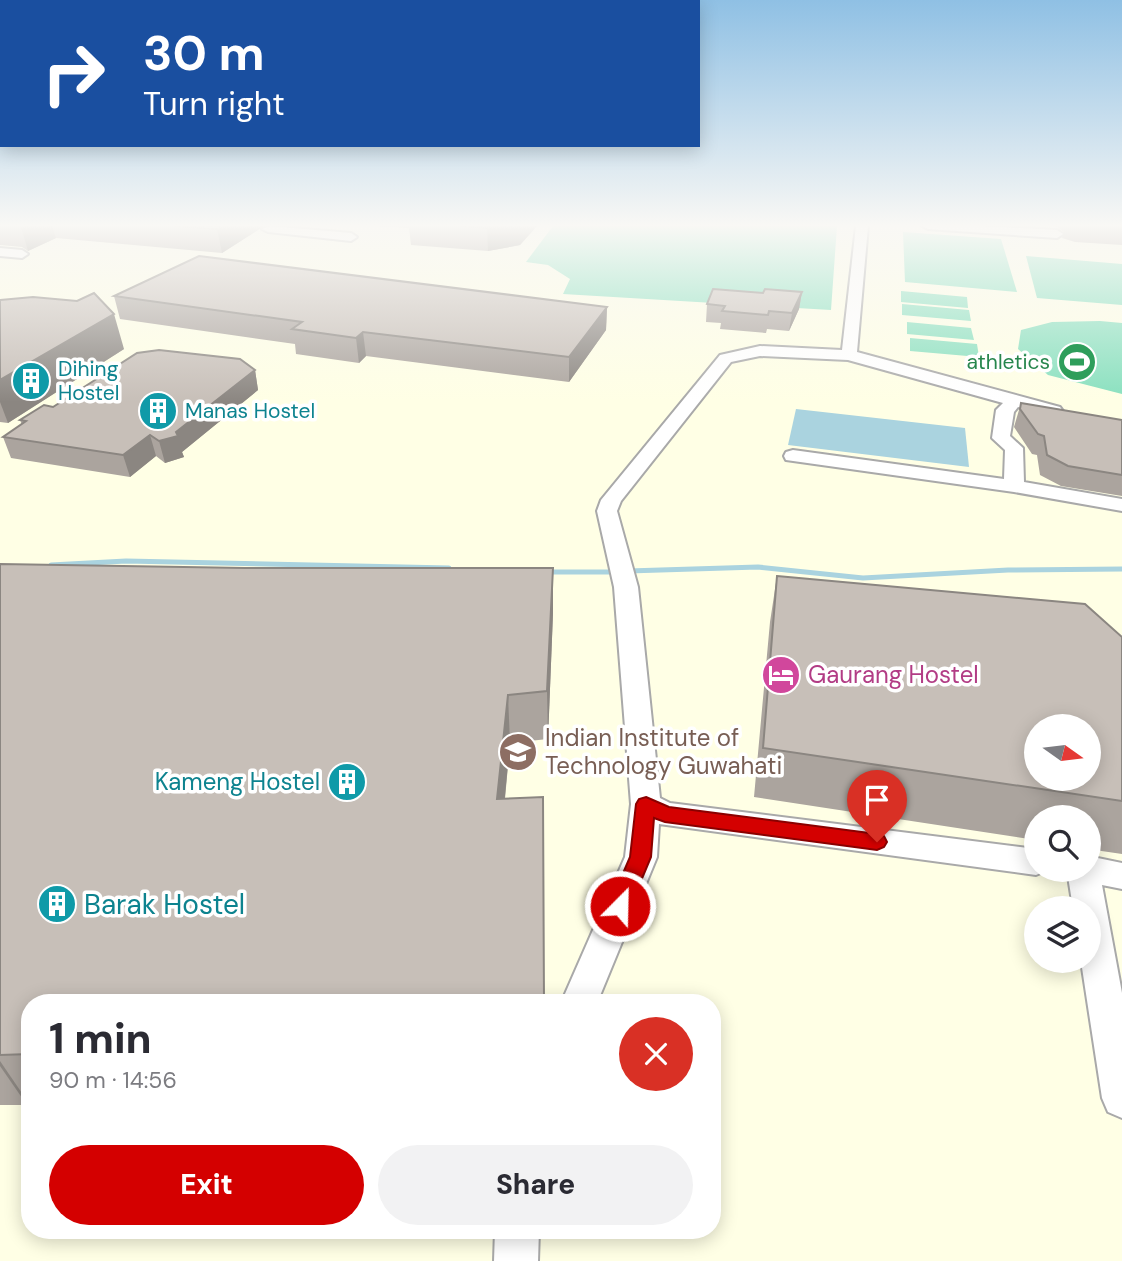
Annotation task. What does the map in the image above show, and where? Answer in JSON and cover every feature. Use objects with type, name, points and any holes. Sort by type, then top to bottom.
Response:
[{"type":"street","points":[[849,355],[856,285]]},
{"type":"street","points":[[583,994],[641,857],[646,804],[626,587],[607,511],[611,500],[726,358],[760,351],[849,355],[1068,415]]},
{"type":"street","points":[[1014,402],[1005,410],[1001,438],[1014,448],[1014,486]]},
{"type":"street","points":[[793,456],[1014,486],[1122,505]]},
{"type":"street","points":[[646,804],[665,814],[1024,860]]},
{"type":"street","points":[[1101,872],[1122,876]]},
{"type":"street","points":[[1085,882],[1122,1098]]},
{"type":"street","points":[[516,1261],[517,1239]]},
{"type":"shaded area","name":"Indian Institute of Technology Guwahati","points":[[0,285],[1122,285],[1122,1261],[0,1261]]},
{"type":"green space","points":[[567,285],[833,285],[831,310],[563,294]]},
{"type":"green space","points":[[937,285],[1015,285],[1017,292]]},
{"type":"green space","points":[[1034,285],[1122,285],[1122,305],[1037,298]]},
{"type":"green space","points":[[901,291],[967,297],[968,308],[901,302]]},
{"type":"green space","points":[[902,304],[969,310],[971,321],[902,315]]},
{"type":"green space","points":[[907,322],[971,328],[974,340],[907,334]]},
{"type":"green space","name":"athletics","points":[[1052,322],[1122,323],[1122,394],[1048,375],[1018,349],[1021,330]]},
{"type":"green space","points":[[910,338],[977,344],[979,357],[910,351]]},
{"type":"water","points":[[796,409],[965,428],[969,467],[788,445]]},
{"type":"building","points":[[138,285],[430,285],[607,307],[569,357],[363,332],[356,338],[292,329],[302,322],[114,296]]},
{"type":"building","points":[[713,289],[763,293],[765,289],[802,292],[792,313],[769,311],[768,315],[722,311],[725,306],[707,304]]},
{"type":"building","points":[[94,293],[114,314],[0,380],[0,300],[33,297],[77,301]]},
{"type":"building","name":"Manas Hostel","points":[[159,350],[240,359],[255,370],[176,432],[178,436],[159,441],[150,435],[123,455],[3,437],[26,421],[20,420],[44,405],[53,407],[137,353]]},
{"type":"building","points":[[1021,403],[1122,420],[1122,475],[1068,466],[1047,455],[1044,436],[1038,434],[1020,409]]},
{"type":"building","points":[[0,564],[245,568],[553,568],[547,691],[508,695],[497,799],[543,797],[544,994],[21,994],[21,1054],[0,1055]]},
{"type":"building","name":"Gaurang Hostel","points":[[777,576],[1085,604],[1122,637],[1122,801],[1054,791],[1101,791],[1101,714],[1024,714],[1024,787],[763,748]]},
{"type":"waterway","points":[[51,565],[126,561],[449,568]]},
{"type":"waterway","points":[[628,571],[758,567],[863,578],[1008,570],[1122,569]]},
{"type":"waterway","points":[[547,572],[617,572]]},
{"type":"place","name":"athletics","points":[[1077,362]]},
{"type":"place","name":"Dihing Hostel","points":[[31,381]]},
{"type":"place","name":"Manas Hostel","points":[[158,411]]},
{"type":"place","name":"Gaurang Hostel","points":[[781,675]]},
{"type":"place","name":"Indian Institute of Technology Guwahati","points":[[518,752]]},
{"type":"place","name":"Kameng Hostel","points":[[347,782]]},
{"type":"place","name":"Barak Hostel","points":[[57,904]]},
{"type":"route","points":[[620,906],[641,857],[646,804],[665,814],[877,842]]}]
